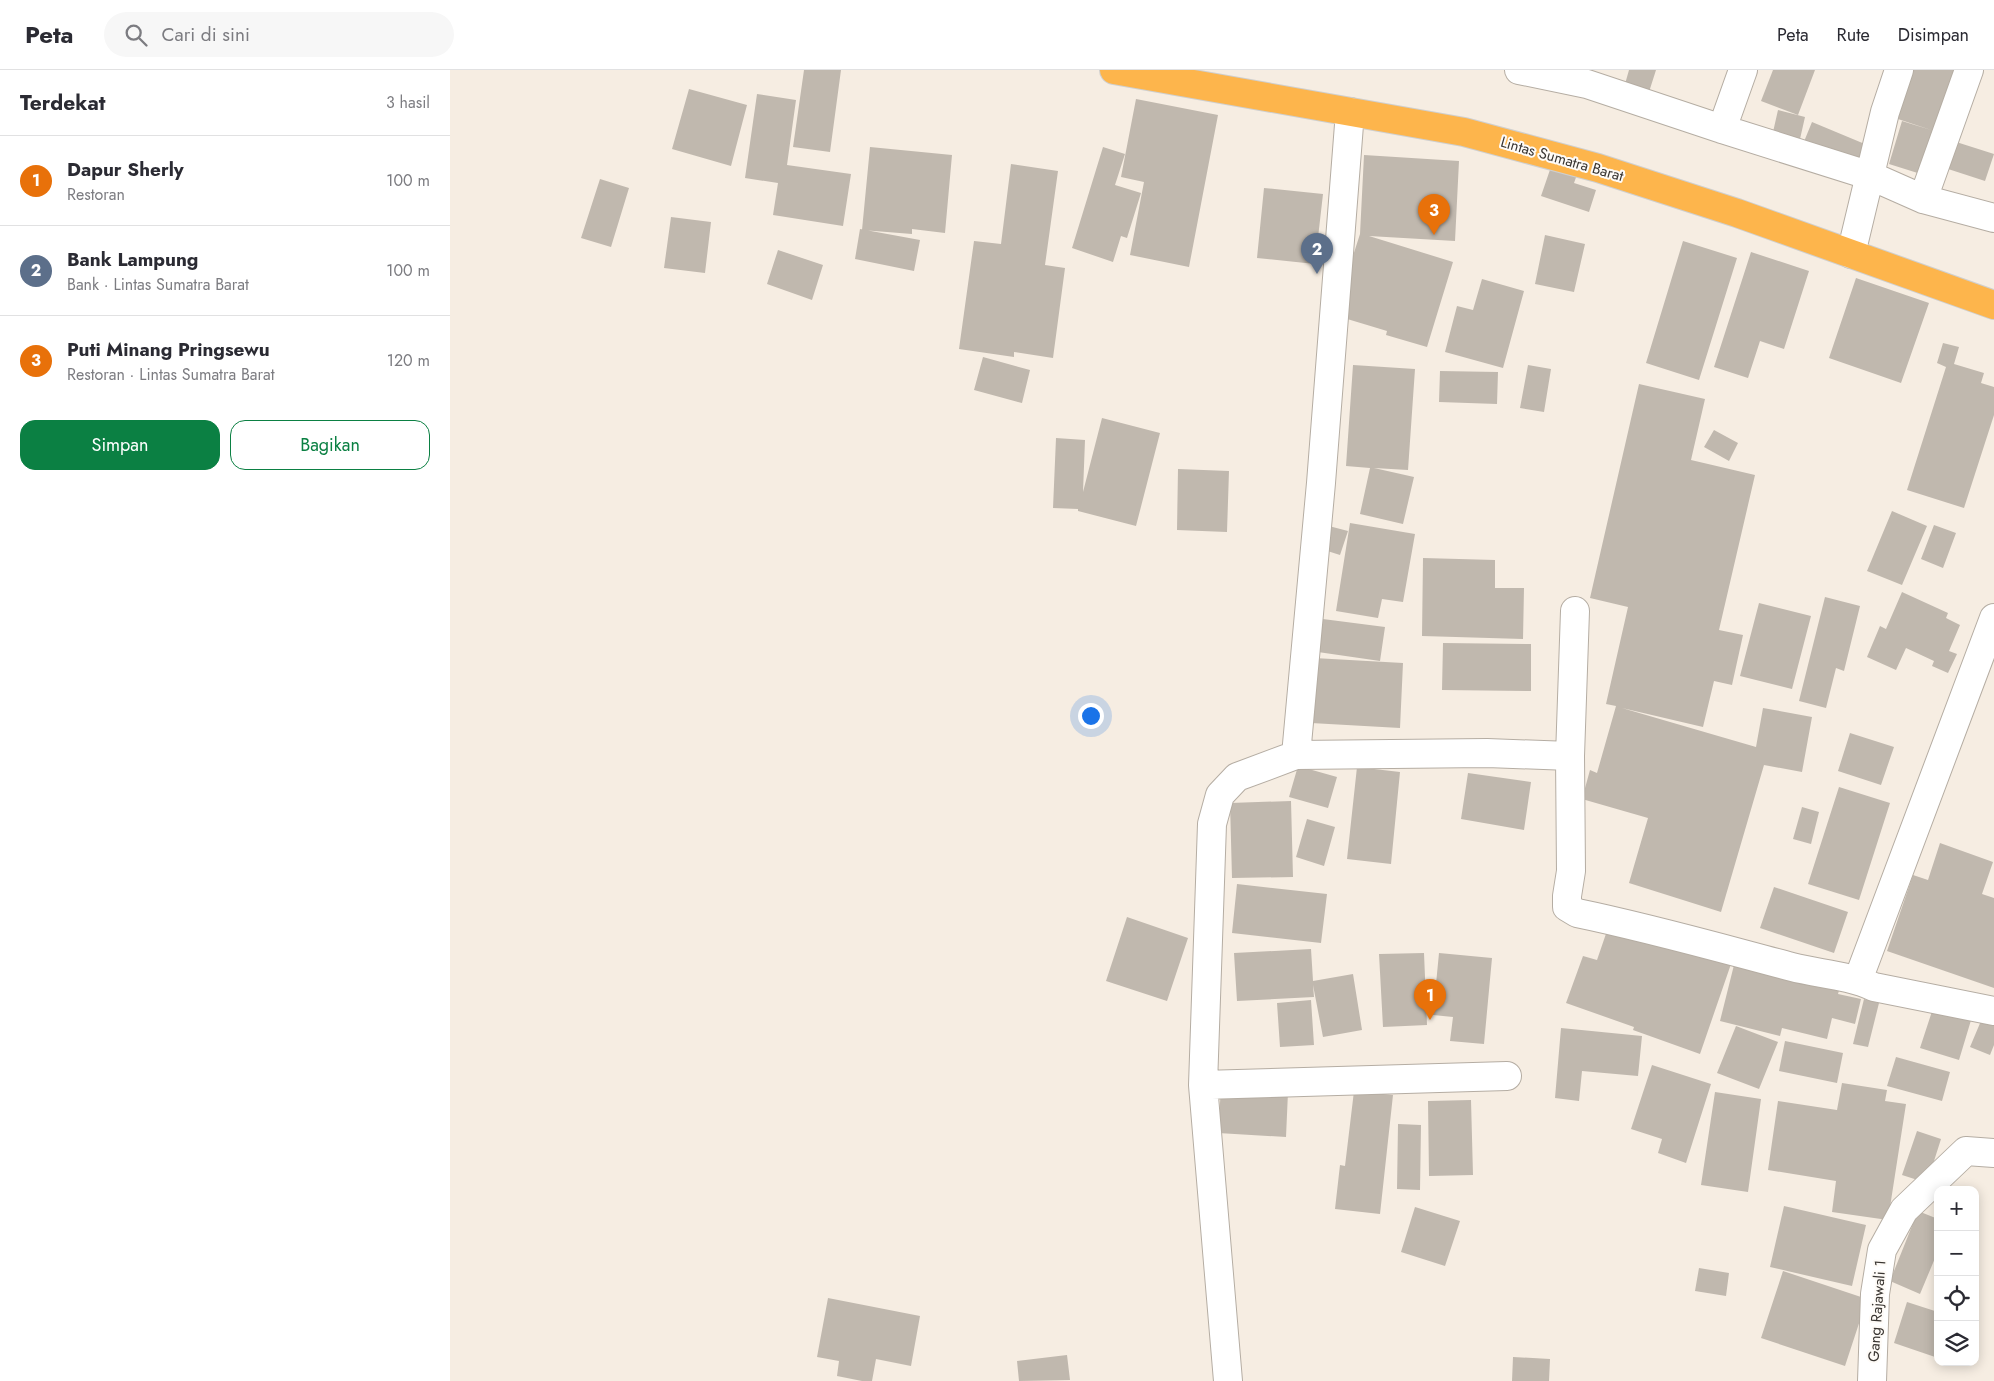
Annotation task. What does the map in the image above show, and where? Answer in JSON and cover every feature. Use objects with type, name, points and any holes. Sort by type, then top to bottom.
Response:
[{"type":"highway","name":"Lintas Sumatra Barat","points":[[1114,70],[1142,72],[1464,132],[1598,168],[1737,213],[1994,305]]},
{"type":"street","points":[[1519,70],[1587,84],[1923,199],[1994,218]]},
{"type":"street","points":[[1722,129],[1743,70]]},
{"type":"street","points":[[1851,254],[1886,112],[1899,70]]},
{"type":"street","points":[[1923,199],[1969,70]]},
{"type":"street","points":[[1296,755],[1321,483],[1350,112]]},
{"type":"street","points":[[1575,611],[1570,756],[1571,872],[1567,907],[1577,913],[1644,927],[1794,967],[1858,980],[1874,987],[1994,1011]]},
{"type":"street","points":[[1858,980],[1994,618]]},
{"type":"street","points":[[1228,1381],[1203,1085],[1212,824],[1220,795],[1237,777],[1296,755],[1487,753],[1570,756]]},
{"type":"street","points":[[1203,1085],[1507,1076]]},
{"type":"street","name":"Gang Rajawali 1","points":[[1872,1381],[1875,1294],[1882,1250],[1904,1210],[1966,1152],[1994,1153]]},
{"type":"building","points":[[804,70],[841,70],[830,152],[793,147]]},
{"type":"building","points":[[1629,70],[1656,70],[1649,92],[1625,84]]},
{"type":"building","points":[[1773,70],[1815,70],[1798,115],[1761,101]]},
{"type":"building","points":[[1905,70],[1961,70],[1924,175],[1889,164],[1902,121],[1931,130],[1889,116]]},
{"type":"building","points":[[689,89],[747,105],[731,166],[672,149]]},
{"type":"building","points":[[757,94],[796,100],[787,165],[851,174],[843,226],[773,215],[778,183],[745,178]]},
{"type":"building","points":[[1136,99],[1218,115],[1189,267],[1130,255],[1144,182],[1121,177]]},
{"type":"building","points":[[1778,110],[1805,117],[1800,139],[1773,132]]},
{"type":"building","points":[[1812,122],[1872,147],[1863,169],[1803,144]]},
{"type":"building","points":[[1950,140],[1994,154],[1985,181],[1942,167]]},
{"type":"building","points":[[870,147],[952,155],[945,233],[912,229],[912,234],[862,230]]},
{"type":"building","points":[[1103,147],[1125,154],[1115,185],[1141,193],[1127,238],[1121,236],[1113,262],[1072,248]]},
{"type":"building","points":[[1364,155],[1459,161],[1455,241],[1369,236],[1453,262],[1427,347],[1386,335],[1387,331],[1334,315],[1360,234]]},
{"type":"building","points":[[1553,161],[1579,169],[1574,183],[1596,190],[1589,212],[1541,196]]},
{"type":"building","points":[[1011,164],[1058,171],[1045,265],[1065,268],[1053,358],[1014,352],[1014,357],[959,349],[974,241],[1001,244]]},
{"type":"building","points":[[600,179],[629,188],[611,247],[581,238]]},
{"type":"building","points":[[1264,188],[1323,194],[1315,264],[1257,258]]},
{"type":"building","points":[[671,217],[711,222],[705,273],[664,268]]},
{"type":"building","points":[[860,229],[920,240],[914,271],[855,259]]},
{"type":"building","points":[[1545,235],[1585,244],[1574,292],[1535,284]]},
{"type":"building","points":[[1683,241],[1737,258],[1699,380],[1646,363]]},
{"type":"building","points":[[778,250],[823,265],[812,300],[767,284]]},
{"type":"building","points":[[1751,252],[1809,271],[1784,349],[1760,341],[1748,378],[1714,367]]},
{"type":"building","points":[[1856,278],[1929,303],[1901,383],[1829,358]]},
{"type":"building","points":[[1482,279],[1524,291],[1503,368],[1445,352],[1457,306],[1473,310]]},
{"type":"building","points":[[1943,343],[1959,347],[1954,364],[1984,373],[1981,383],[1994,387],[1994,415],[1964,508],[1907,490],[1946,367],[1937,363]]},
{"type":"building","points":[[983,357],[1030,370],[1022,403],[974,390]]},
{"type":"building","points":[[1353,365],[1415,369],[1408,470],[1374,468],[1414,477],[1403,524],[1360,514],[1370,468],[1346,466]]},
{"type":"building","points":[[1528,365],[1551,369],[1544,412],[1520,408]]},
{"type":"building","points":[[1440,371],[1498,372],[1497,404],[1439,402]]},
{"type":"building","points":[[1639,384],[1705,399],[1691,460],[1755,475],[1719,630],[1743,635],[1732,685],[1714,681],[1703,727],[1622,708],[1756,747],[1763,708],[1812,717],[1802,772],[1764,765],[1721,912],[1629,883],[1648,818],[1582,799],[1590,770],[1597,773],[1616,706],[1606,704],[1628,607],[1590,598]]},
{"type":"building","points":[[1102,418],[1160,433],[1136,526],[1078,511],[1078,509],[1053,508],[1056,438],[1085,440],[1083,492]]},
{"type":"building","points":[[1714,430],[1738,443],[1729,461],[1704,447]]},
{"type":"building","points":[[1178,469],[1229,471],[1227,532],[1177,530]]},
{"type":"building","points":[[1892,511],[1927,526],[1902,585],[1867,571]]},
{"type":"building","points":[[1350,523],[1415,534],[1403,602],[1382,599],[1378,618],[1336,611]]},
{"type":"building","points":[[1325,525],[1348,531],[1340,555],[1318,548]]},
{"type":"building","points":[[1934,525],[1956,533],[1943,568],[1921,559]]},
{"type":"building","points":[[1423,558],[1495,560],[1495,588],[1524,588],[1523,639],[1422,636]]},
{"type":"building","points":[[1902,592],[1948,613],[1946,618],[1960,625],[1949,651],[1957,654],[1948,673],[1932,666],[1934,661],[1906,648],[1896,670],[1867,657],[1880,626],[1886,629]]},
{"type":"building","points":[[1825,597],[1860,606],[1844,671],[1836,668],[1826,708],[1799,701]]},
{"type":"building","points":[[1759,603],[1811,616],[1792,689],[1740,676]]},
{"type":"building","points":[[1315,618],[1385,627],[1380,661],[1311,651]]},
{"type":"building","points":[[1443,643],[1531,644],[1531,691],[1442,690]]},
{"type":"building","points":[[1314,658],[1403,663],[1400,728],[1311,723]]},
{"type":"building","points":[[1850,733],[1894,747],[1881,785],[1838,771]]},
{"type":"building","points":[[1298,766],[1337,777],[1328,808],[1289,797]]},
{"type":"building","points":[[1357,767],[1400,772],[1391,864],[1347,859]]},
{"type":"building","points":[[1468,773],[1531,782],[1524,830],[1461,819]]},
{"type":"building","points":[[1839,787],[1890,803],[1859,900],[1808,884]]},
{"type":"building","points":[[1291,801],[1293,877],[1232,878],[1230,803]]},
{"type":"building","points":[[1802,807],[1819,812],[1811,844],[1793,839]]},
{"type":"building","points":[[1307,819],[1335,827],[1324,866],[1296,857]]},
{"type":"building","points":[[1940,843],[1993,862],[1982,894],[1994,898],[1994,988],[1887,951],[1913,875],[1928,880]]},
{"type":"building","points":[[1237,884],[1327,894],[1321,943],[1232,933]]},
{"type":"building","points":[[1774,887],[1848,912],[1834,953],[1760,928]]},
{"type":"building","points":[[1127,917],[1188,938],[1167,1001],[1106,981]]},
{"type":"building","points":[[1610,922],[1731,964],[1700,1054],[1633,1030],[1634,1027],[1566,1003],[1583,956],[1597,960]]},
{"type":"building","points":[[1311,949],[1313,981],[1353,974],[1362,1030],[1323,1037],[1313,985],[1314,997],[1237,1001],[1234,953]]},
{"type":"building","points":[[1424,953],[1427,1025],[1383,1027],[1379,954]]},
{"type":"building","points":[[1439,953],[1492,958],[1484,1044],[1450,1041],[1453,1017],[1433,1015]]},
{"type":"building","points":[[1735,961],[1840,987],[1838,994],[1861,999],[1855,1024],[1832,1018],[1827,1039],[1782,1028],[1780,1036],[1720,1021]]},
{"type":"building","points":[[1937,996],[1975,1007],[1959,1060],[1920,1048]]},
{"type":"building","points":[[1864,999],[1879,1003],[1868,1047],[1853,1044]]},
{"type":"building","points":[[1311,1000],[1314,1045],[1280,1047],[1277,1003]]},
{"type":"building","points":[[1986,1009],[1994,1013],[1994,1045],[1990,1055],[1970,1047]]},
{"type":"building","points":[[1736,1026],[1778,1042],[1759,1089],[1717,1073]]},
{"type":"building","points":[[1561,1028],[1642,1036],[1638,1076],[1582,1071],[1579,1101],[1555,1098]]},
{"type":"building","points":[[1785,1041],[1843,1053],[1837,1083],[1779,1071]]},
{"type":"building","points":[[1896,1057],[1950,1072],[1942,1101],[1887,1086]]},
{"type":"building","points":[[1652,1065],[1711,1084],[1686,1163],[1658,1153],[1662,1139],[1631,1129]]},
{"type":"building","points":[[1842,1083],[1887,1090],[1885,1101],[1906,1104],[1888,1220],[1832,1212],[1836,1181],[1768,1170],[1778,1101],[1837,1110]]},
{"type":"building","points":[[1221,1088],[1288,1092],[1286,1137],[1218,1133]]},
{"type":"building","points":[[1354,1091],[1393,1095],[1380,1214],[1335,1209],[1340,1165],[1345,1166]]},
{"type":"building","points":[[1715,1092],[1761,1099],[1748,1192],[1701,1185]]},
{"type":"building","points":[[1471,1100],[1473,1175],[1429,1176],[1428,1101]]},
{"type":"building","points":[[1398,1124],[1421,1125],[1420,1190],[1397,1189]]},
{"type":"building","points":[[1917,1131],[1941,1139],[1927,1183],[1902,1175]]},
{"type":"building","points":[[1784,1206],[1866,1225],[1852,1286],[1770,1267]]},
{"type":"building","points":[[1415,1207],[1460,1221],[1445,1266],[1401,1252]]},
{"type":"building","points":[[1918,1211],[1934,1217],[1934,1261],[1920,1294],[1890,1281]]},
{"type":"building","points":[[1699,1268],[1729,1273],[1726,1296],[1695,1291]]},
{"type":"building","points":[[1783,1271],[1867,1299],[1845,1366],[1761,1338]]},
{"type":"building","points":[[828,1298],[920,1316],[911,1366],[876,1359],[872,1381],[837,1376],[839,1361],[817,1357]]},
{"type":"building","points":[[1907,1302],[1934,1311],[1934,1357],[1894,1343]]},
{"type":"building","points":[[1067,1355],[1070,1380],[1019,1381],[1017,1361]]},
{"type":"building","points":[[1513,1357],[1550,1359],[1549,1381],[1512,1381]]},
{"type":"place","name":"Puti Minang Pringsewu","points":[[1434,235]]},
{"type":"place","name":"Bank Lampung","points":[[1317,274]]},
{"type":"place","name":"Dapur Sherly","points":[[1430,1020]]}]
